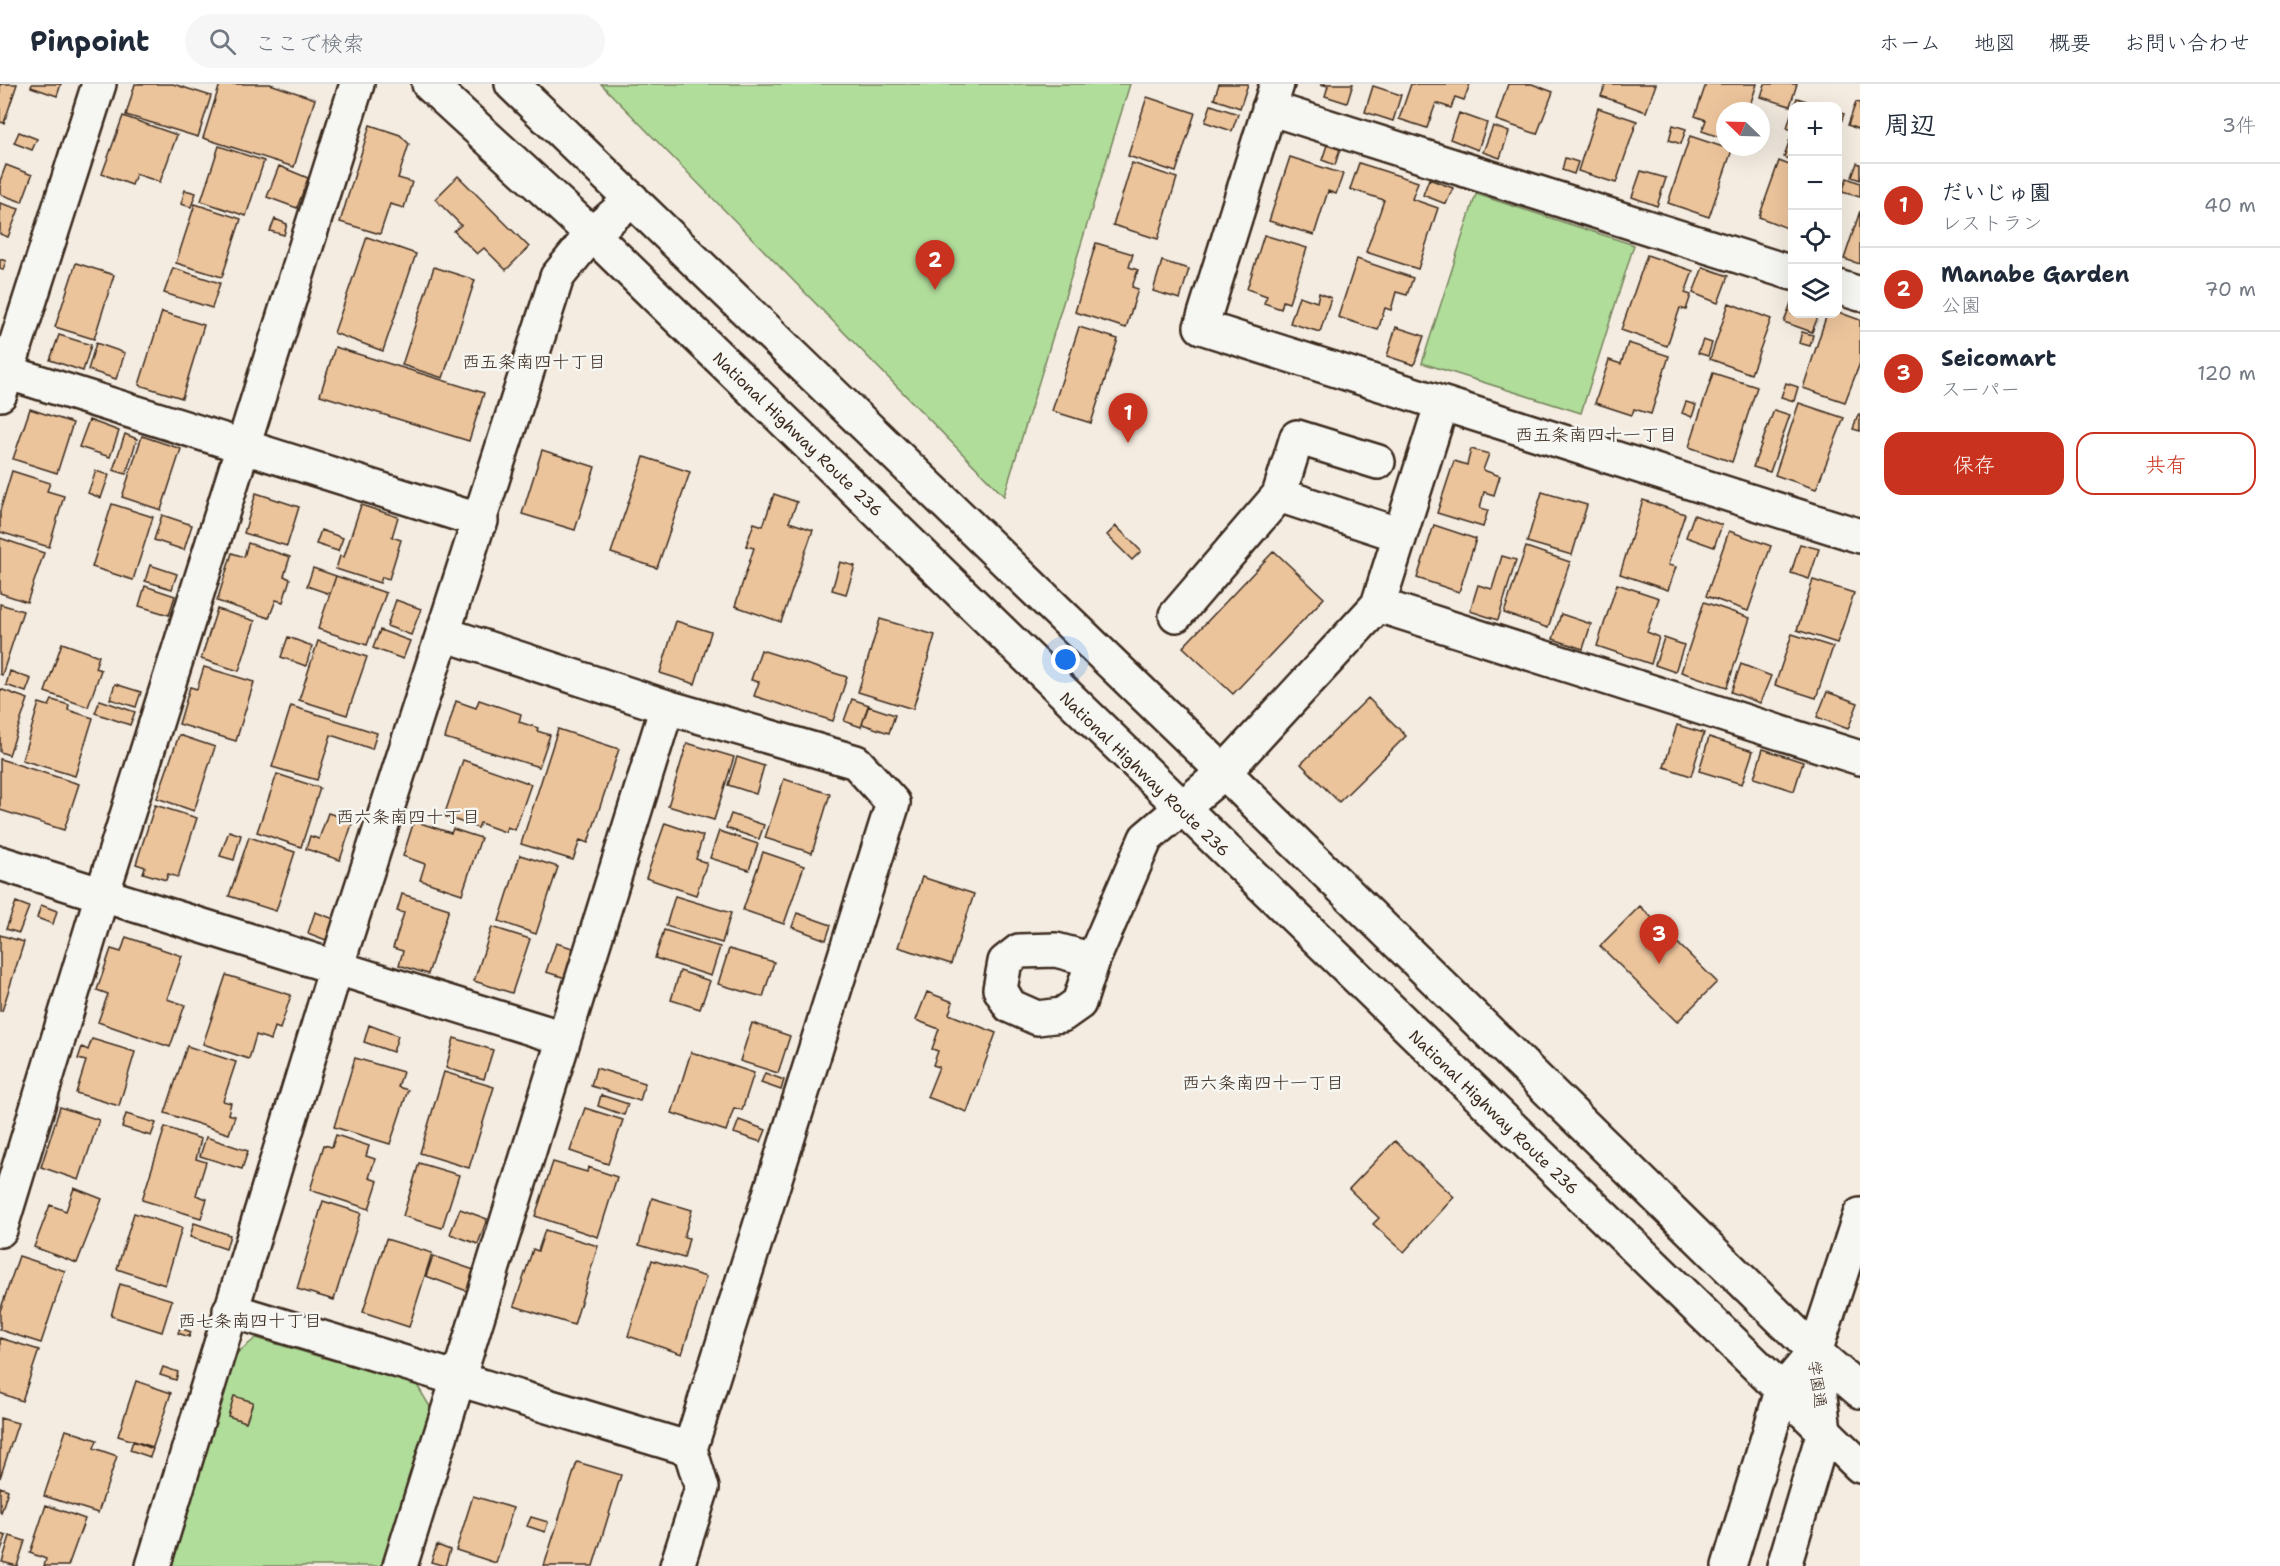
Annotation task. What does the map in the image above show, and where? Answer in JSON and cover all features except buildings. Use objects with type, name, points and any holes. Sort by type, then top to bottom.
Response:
[{"type":"main road","points":[[99,84],[2,379],[242,447],[481,521]]},
{"type":"main road","points":[[0,1230],[102,895],[357,84]]},
{"type":"main road","name":"National Highway Route 236","points":[[429,84],[592,234],[1182,810],[1860,1466]]},
{"type":"main road","points":[[512,84],[1224,771],[1815,1352],[1860,1391]]},
{"type":"main road","points":[[1788,272],[1273,96],[1201,327],[1441,406],[1860,536]]},
{"type":"main road","points":[[153,1566],[336,968],[481,521],[556,277],[592,234],[632,199]]},
{"type":"main road","points":[[1842,288],[1860,294]]},
{"type":"main road","points":[[1093,960],[1146,838],[1182,810],[1224,771],[1378,605],[1441,406]]},
{"type":"main road","points":[[1176,615],[1279,495],[1297,437],[1378,462]]},
{"type":"main road","points":[[1279,495],[1400,535]]},
{"type":"main road","points":[[1378,605],[1860,758]]},
{"type":"main road","points":[[444,634],[667,707],[856,762],[893,802],[690,1449],[702,1488],[677,1566]]},
{"type":"main road","points":[[400,1566],[667,707]]},
{"type":"main road","points":[[0,863],[563,1038]]},
{"type":"main road","points":[[1815,1352],[1860,1215]]},
{"type":"main road","points":[[230,1311],[690,1449]]},
{"type":"main road","name":"学園通","points":[[1729,1566],[1782,1391],[1815,1352]]},
{"type":"main road","name":"学園通","points":[[1784,1566],[1824,1431],[1815,1352]]},
{"type":"green space","points":[[601,84],[1130,84],[1004,496]]},
{"type":"green space","points":[[1476,194],[1634,245],[1581,413],[1422,363]]},
{"type":"green space","points":[[256,1338],[417,1385],[432,1410],[384,1566],[172,1566],[236,1354]]},
{"type":"place","name":"Manabe Garden","points":[[935,290]]},
{"type":"place","name":"だいじゅ園","points":[[1128,443]]},
{"type":"place","name":"Seicomart","points":[[1659,964]]},
{"type":"district","name":"西五条南四十丁目","points":[[534,362]]},
{"type":"district","name":"西五条南四十一丁目","points":[[1596,435]]},
{"type":"district","name":"西六条南四十丁目","points":[[408,817]]},
{"type":"district","name":"西六条南四十一丁目","points":[[1263,1083]]},
{"type":"district","name":"西七条南四十丁目","points":[[250,1321]]}]
